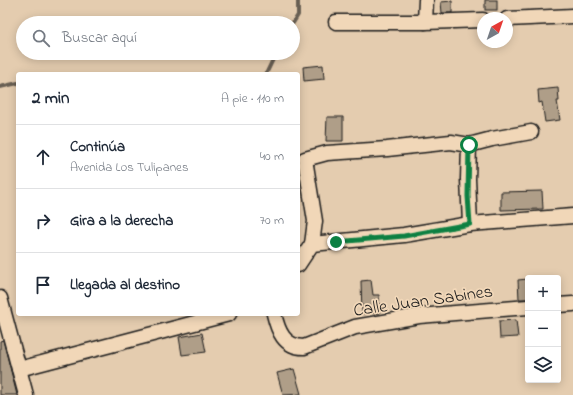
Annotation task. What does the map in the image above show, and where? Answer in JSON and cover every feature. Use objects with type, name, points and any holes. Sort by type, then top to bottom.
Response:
[{"type":"street","points":[[425,22],[426,0]]},
{"type":"street","points":[[513,18],[573,16]]},
{"type":"street","points":[[336,22],[477,20]]},
{"type":"street","points":[[300,262],[312,244],[315,221],[305,159],[328,153],[387,149],[451,142],[469,145],[492,138],[531,132]]},
{"type":"street","points":[[469,145],[468,185],[470,224]]},
{"type":"street","points":[[312,244],[404,236],[470,224],[573,216]]},
{"type":"street","points":[[0,298],[26,395]]},
{"type":"street","points":[[561,305],[573,304]]},
{"type":"street","name":"Calle Juan Sabines","points":[[274,316],[277,328],[284,340],[295,347],[299,347],[355,327],[419,316],[525,307]]},
{"type":"street","points":[[19,369],[221,316]]},
{"type":"building","points":[[485,0],[497,0],[497,10],[485,10]]},
{"type":"building","points":[[452,1],[452,13],[442,13],[441,2]]},
{"type":"building","points":[[323,65],[324,79],[304,81],[303,67]]},
{"type":"building","points":[[558,88],[559,101],[557,101],[560,120],[545,122],[542,102],[539,103],[538,90]]},
{"type":"building","points":[[327,117],[343,117],[343,141],[326,141]]},
{"type":"building","points":[[542,191],[543,209],[501,210],[501,192]]},
{"type":"building","points":[[525,279],[525,299],[519,299],[518,280]]},
{"type":"building","points":[[371,280],[373,295],[379,295],[380,313],[362,314],[361,281]]},
{"type":"building","points":[[516,320],[518,337],[500,338],[499,321]]},
{"type":"building","points":[[202,333],[206,352],[182,355],[179,337]]},
{"type":"building","points":[[3,340],[17,395],[0,395],[0,341]]},
{"type":"building","points":[[294,369],[301,394],[283,395],[277,373]]},
{"type":"waterway","points":[[297,16],[298,0]]},
{"type":"waterway","points":[[267,72],[273,60]]},
{"type":"waterway","points":[[0,87],[16,83]]},
{"type":"route","points":[[336,242],[377,237],[404,236],[470,224],[468,196],[469,145]]}]
